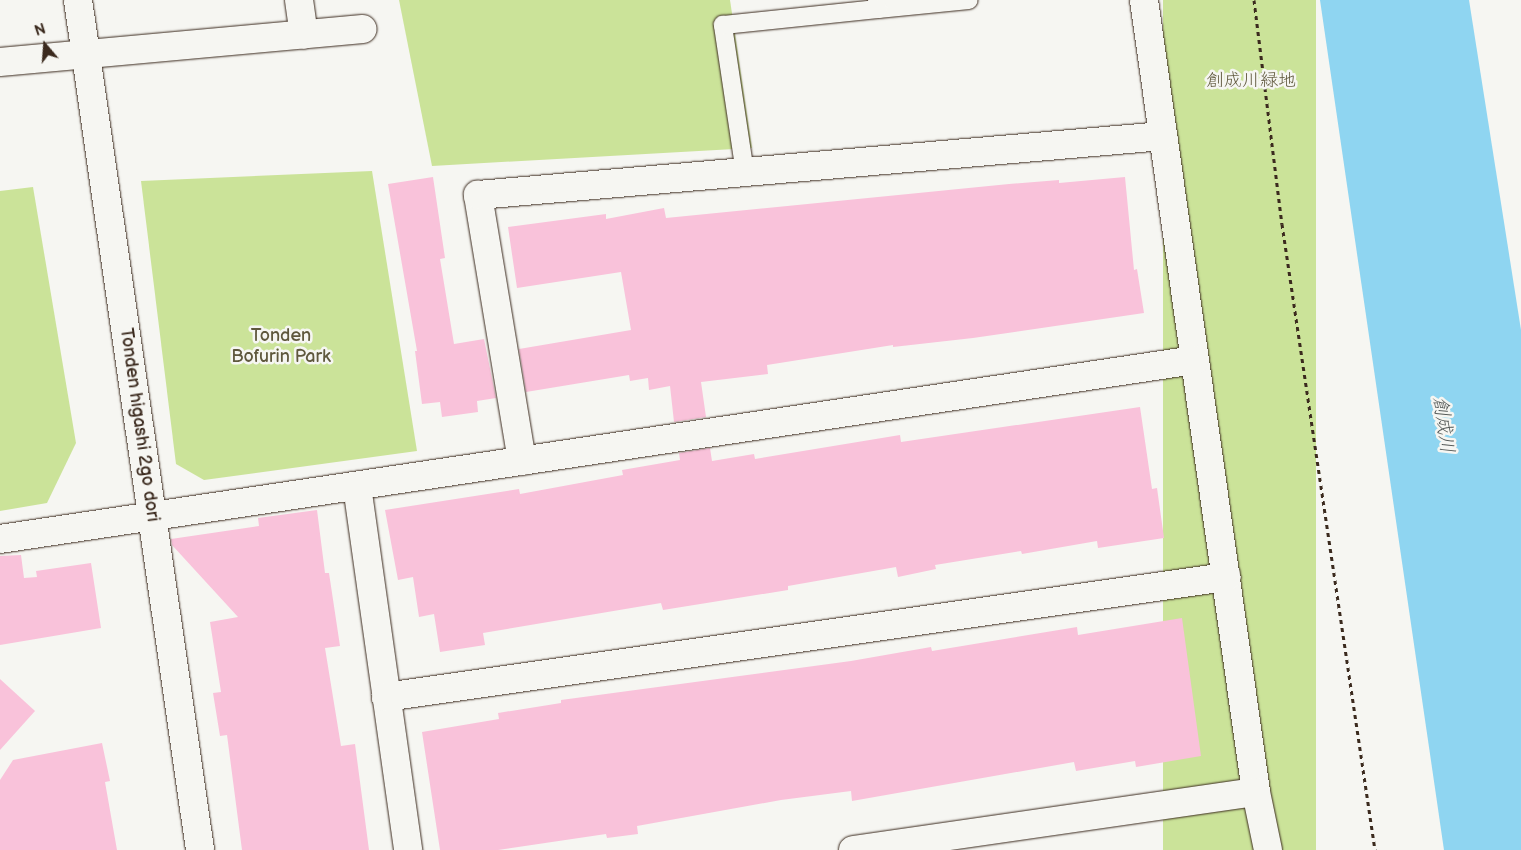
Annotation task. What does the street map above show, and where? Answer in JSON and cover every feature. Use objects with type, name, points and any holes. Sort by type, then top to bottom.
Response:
[{"type":"street","name":"Tonden higashi 2go dori","points":[[78,0],[200,850]]},
{"type":"street","points":[[299,0],[304,35]]},
{"type":"street","points":[[1144,0],[1256,792],[1268,850]]},
{"type":"street","points":[[0,62],[362,29]]},
{"type":"street","points":[[522,461],[478,195],[1163,136]]},
{"type":"street","points":[[0,539],[1195,360]]},
{"type":"street","points":[[357,486],[408,850]]},
{"type":"street","points":[[386,697],[1226,577]]},
{"type":"street","points":[[852,850],[1256,792]]},
{"type":"lane","points":[[745,173],[723,25],[877,5],[969,0]]},
{"type":"path","points":[[1254,0],[1282,224],[1375,850]]},
{"type":"green space","points":[[399,0],[730,0],[752,148],[432,166]]},
{"type":"green space","name":"創成川緑地","points":[[1163,0],[1316,0],[1316,850],[1163,850]]},
{"type":"green space","name":"Tonden Bofurin Park","points":[[372,171],[417,451],[204,480],[176,464],[141,181]]},
{"type":"green space","points":[[33,187],[76,443],[47,503],[0,511],[0,191]]},
{"type":"water","name":"創成川","points":[[1320,0],[1469,0],[1521,330],[1521,850],[1444,850]]},
{"type":"building","points":[[433,177],[445,258],[440,259],[454,344],[484,339],[496,398],[477,401],[478,412],[442,417],[440,402],[422,404],[415,351],[417,351],[388,184]]},
{"type":"building","points":[[1125,177],[1134,270],[1137,269],[1144,313],[973,338],[893,347],[893,345],[767,365],[768,374],[701,382],[706,417],[674,422],[670,386],[649,390],[648,378],[630,381],[629,375],[526,392],[519,349],[631,330],[621,272],[517,288],[508,227],[606,214],[606,219],[664,208],[666,218],[1009,184],[1059,180],[1059,183]]},
{"type":"building","points":[[1140,407],[1152,489],[1157,488],[1164,538],[1098,548],[1097,541],[1022,554],[1021,551],[935,565],[936,569],[898,577],[896,567],[788,586],[788,590],[663,610],[661,603],[483,633],[485,645],[440,652],[434,614],[419,617],[413,577],[398,580],[385,510],[519,489],[520,494],[623,475],[622,470],[680,460],[679,453],[710,448],[712,461],[754,454],[755,459],[900,435],[901,442]]},
{"type":"building","points":[[317,510],[325,573],[329,573],[340,646],[325,648],[341,746],[355,744],[369,850],[242,850],[227,735],[220,736],[213,693],[221,692],[210,622],[238,617],[172,545],[171,539],[259,526],[258,518]]},
{"type":"building","points":[[21,555],[24,578],[37,577],[36,571],[91,563],[101,628],[0,645],[0,556]]},
{"type":"building","points":[[1182,618],[1201,756],[1136,767],[1135,761],[1076,771],[1074,762],[852,801],[851,791],[781,800],[637,826],[638,834],[607,838],[606,834],[498,850],[440,850],[422,732],[499,719],[498,713],[561,703],[561,700],[851,661],[931,647],[932,651],[1077,627],[1078,635]]},
{"type":"building","points":[[0,679],[35,711],[0,750]]},
{"type":"building","points":[[102,743],[110,781],[105,782],[117,850],[0,850],[0,780],[13,760]]}]
